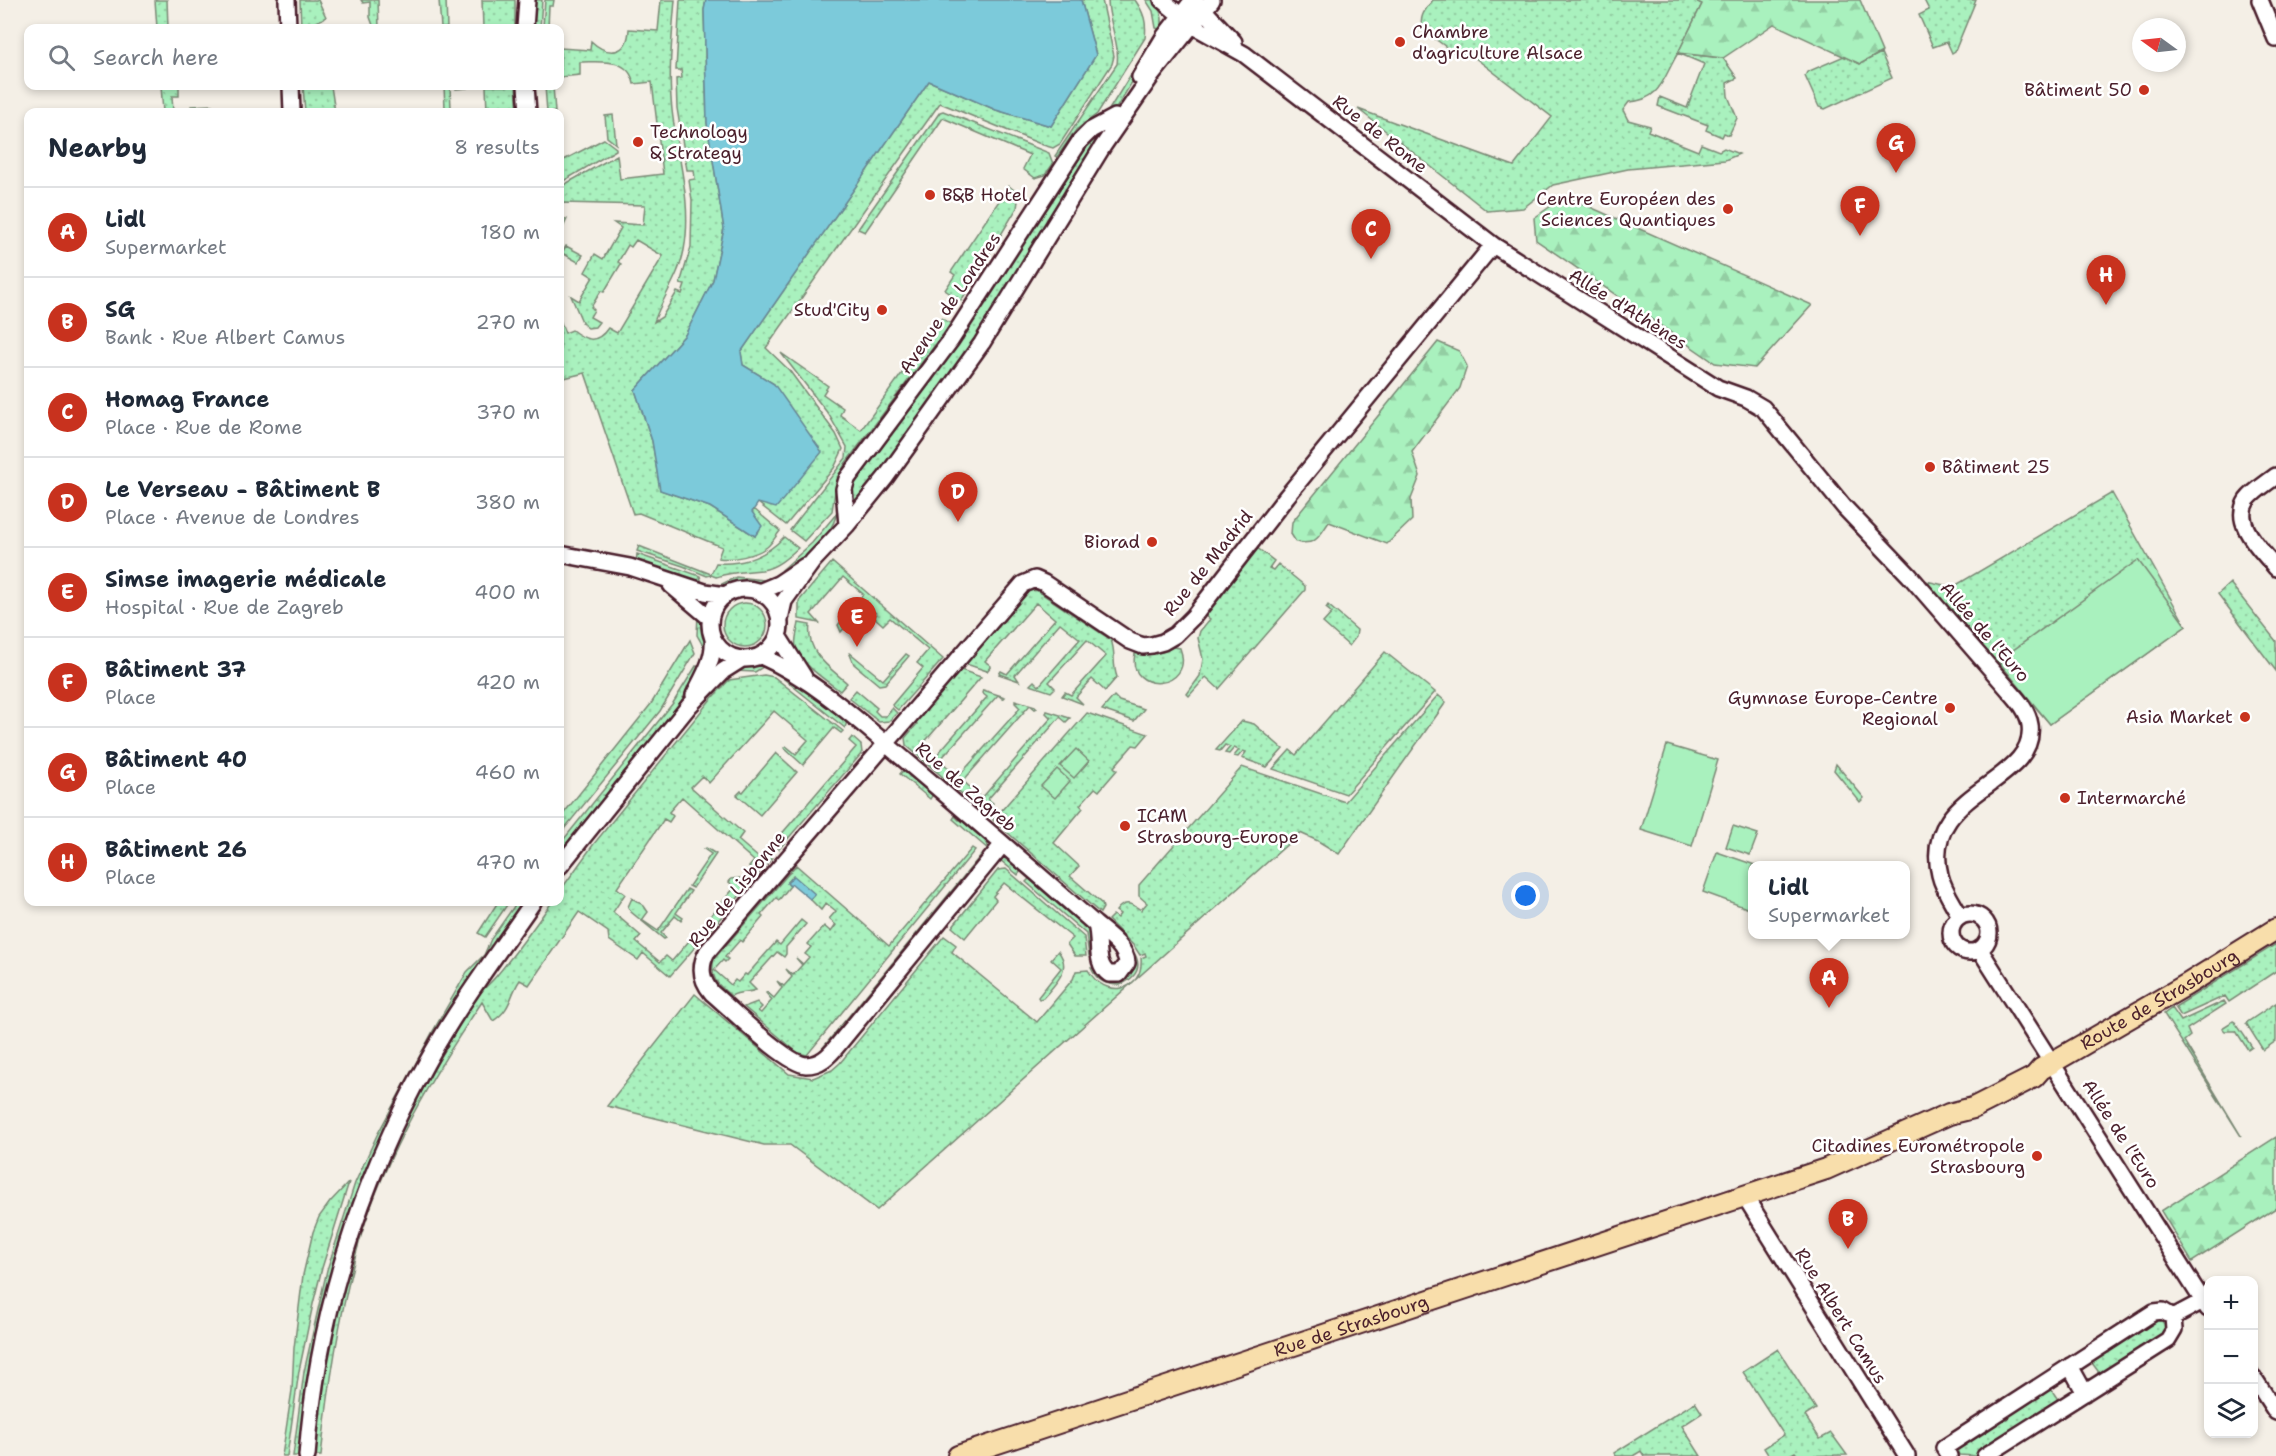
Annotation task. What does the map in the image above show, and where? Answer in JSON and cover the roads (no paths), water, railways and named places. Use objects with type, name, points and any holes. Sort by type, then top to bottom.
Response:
[{"type":"main road","name":"Route de Strasbourg","points":[[1744,1195],[1826,1169],[1950,1114],[1973,1108],[2015,1087],[2034,1077],[2047,1065],[2186,985],[2276,929]]},
{"type":"main road","name":"Rue de Strasbourg","points":[[958,1456],[1118,1405],[1744,1195]]},
{"type":"street","points":[[287,0],[288,24]]},
{"type":"street","points":[[525,24],[527,0]]},
{"type":"street","name":"Rue de Rome","points":[[1162,0],[1186,20],[1244,54],[1493,245]]},
{"type":"street","points":[[1174,0],[1186,20]]},
{"type":"street","points":[[2260,0],[2276,39]]},
{"type":"street","name":"Rue de Rome","points":[[1200,3],[1244,54]]},
{"type":"street","name":"Avenue de Londres","points":[[780,620],[784,601],[813,561],[847,525],[913,441],[982,343],[1103,146],[1152,75],[1186,20],[1200,3]]},
{"type":"street","name":"Avenue de Londres","points":[[1103,146],[1115,117],[1164,37],[1186,20]]},
{"type":"street","points":[[291,90],[292,108]]},
{"type":"street","points":[[526,90],[528,108]]},
{"type":"street","name":"Avenue de Londres","points":[[847,525],[844,489],[853,470],[884,432],[951,340],[1080,141],[1091,130],[1115,117]]},
{"type":"street","name":"Allée d'Athènes","points":[[1493,245],[1718,388],[1746,398]]},
{"type":"street","name":"Rue de Madrid","points":[[885,743],[1027,581],[1035,579],[1044,583],[1123,636],[1143,646],[1163,642],[1178,632],[1194,616],[1281,504],[1493,245]]},
{"type":"street","name":"Allée de l'Euro","points":[[1746,398],[1763,408],[1772,418],[1844,507],[1909,575],[2009,690],[2028,717],[2029,738],[2025,752],[2020,759],[1954,812],[1943,832],[1938,854],[1940,874],[1942,883],[1960,916]]},
{"type":"street","points":[[2276,476],[2247,501],[2242,511],[2242,519],[2247,530],[2276,568]]},
{"type":"street","points":[[564,555],[630,567],[664,579],[725,595]]},
{"type":"street","name":"Avenue de Londres","points":[[759,592],[778,584],[813,561]]},
{"type":"street","points":[[664,579],[710,618]]},
{"type":"street","points":[[564,861],[689,706],[723,671],[742,659],[761,656],[774,644],[778,636],[780,620],[773,603],[759,592],[747,589],[736,590],[725,595],[713,609],[710,618],[713,652],[689,706]]},
{"type":"street","name":"Rue de Zagreb","points":[[778,636],[808,682]]},
{"type":"street","points":[[712,638],[726,654],[742,659]]},
{"type":"street","name":"Rue de Zagreb","points":[[761,656],[808,682],[885,743],[1096,925]]},
{"type":"street","name":"Rue de Lisbonne","points":[[885,743],[703,958],[702,973],[707,988],[780,1051],[796,1063],[804,1065],[814,1064],[827,1057],[1003,844]]},
{"type":"street","points":[[307,1456],[315,1384],[327,1323],[345,1253],[383,1149],[426,1063],[530,906]]},
{"type":"street","points":[[1977,914],[1986,921],[1990,934],[1989,940],[1980,950],[1967,952],[1956,946],[1952,940],[1951,929],[1960,916],[1977,914]]},
{"type":"street","name":"Allée de l'Euro","points":[[1980,950],[2047,1065],[2204,1302]]},
{"type":"street","name":"Rue Albert Camus","points":[[1744,1195],[1907,1456]]},
{"type":"street","points":[[2173,1317],[2204,1306]]},
{"type":"street","points":[[1942,1453],[2154,1312],[2163,1311],[2173,1317]]},
{"type":"street","points":[[1985,1456],[2168,1340],[2174,1330],[2173,1317]]},
{"type":"street","points":[[2070,1366],[2085,1393]]},
{"type":"street","points":[[2257,1384],[2276,1412]]},
{"type":"water","points":[[706,0],[1081,0],[1096,55],[1051,126],[996,110],[929,81],[741,352],[743,365],[774,384],[822,452],[776,508],[758,503],[752,512],[762,526],[755,536],[710,507],[660,490],[652,441],[635,390],[685,335],[713,280],[724,229],[707,123],[704,10]]},
{"type":"water","points":[[794,876],[815,894],[810,899],[792,884],[790,886],[787,883]]},
{"type":"place","name":"Chambre d'agriculture Alsace","points":[[1400,42]]},
{"type":"place","name":"Bâtiment 50","points":[[2144,90]]},
{"type":"place","name":"Technology & Strategy","points":[[638,142]]},
{"type":"place","name":"Bâtiment 40","points":[[1896,173]]},
{"type":"place","name":"B&B Hotel","points":[[930,195]]},
{"type":"place","name":"Centre Européen des Sciences Quantiques","points":[[1728,209]]},
{"type":"place","name":"Bâtiment 37","points":[[1860,236]]},
{"type":"place","name":"Homag France","points":[[1371,259]]},
{"type":"place","name":"Bâtiment 26","points":[[2106,305]]},
{"type":"place","name":"Stud'City","points":[[882,310]]},
{"type":"place","name":"Bâtiment 25","points":[[1930,467]]},
{"type":"place","name":"Le Verseau - Bâtiment B","points":[[958,522]]},
{"type":"place","name":"Biorad","points":[[1152,542]]},
{"type":"place","name":"Simse imagerie médicale","points":[[857,647]]},
{"type":"place","name":"Gymnase Europe-Centre Regional","points":[[1950,708]]},
{"type":"place","name":"Asia Market","points":[[2245,717]]},
{"type":"place","name":"Intermarché","points":[[2065,798]]},
{"type":"place","name":"ICAM Strasbourg-Europe","points":[[1125,826]]},
{"type":"place","name":"Lidl","points":[[1829,1008]]},
{"type":"place","name":"Citadines Eurométropole Strasbourg","points":[[2037,1156]]},
{"type":"place","name":"SG","points":[[1848,1249]]}]
